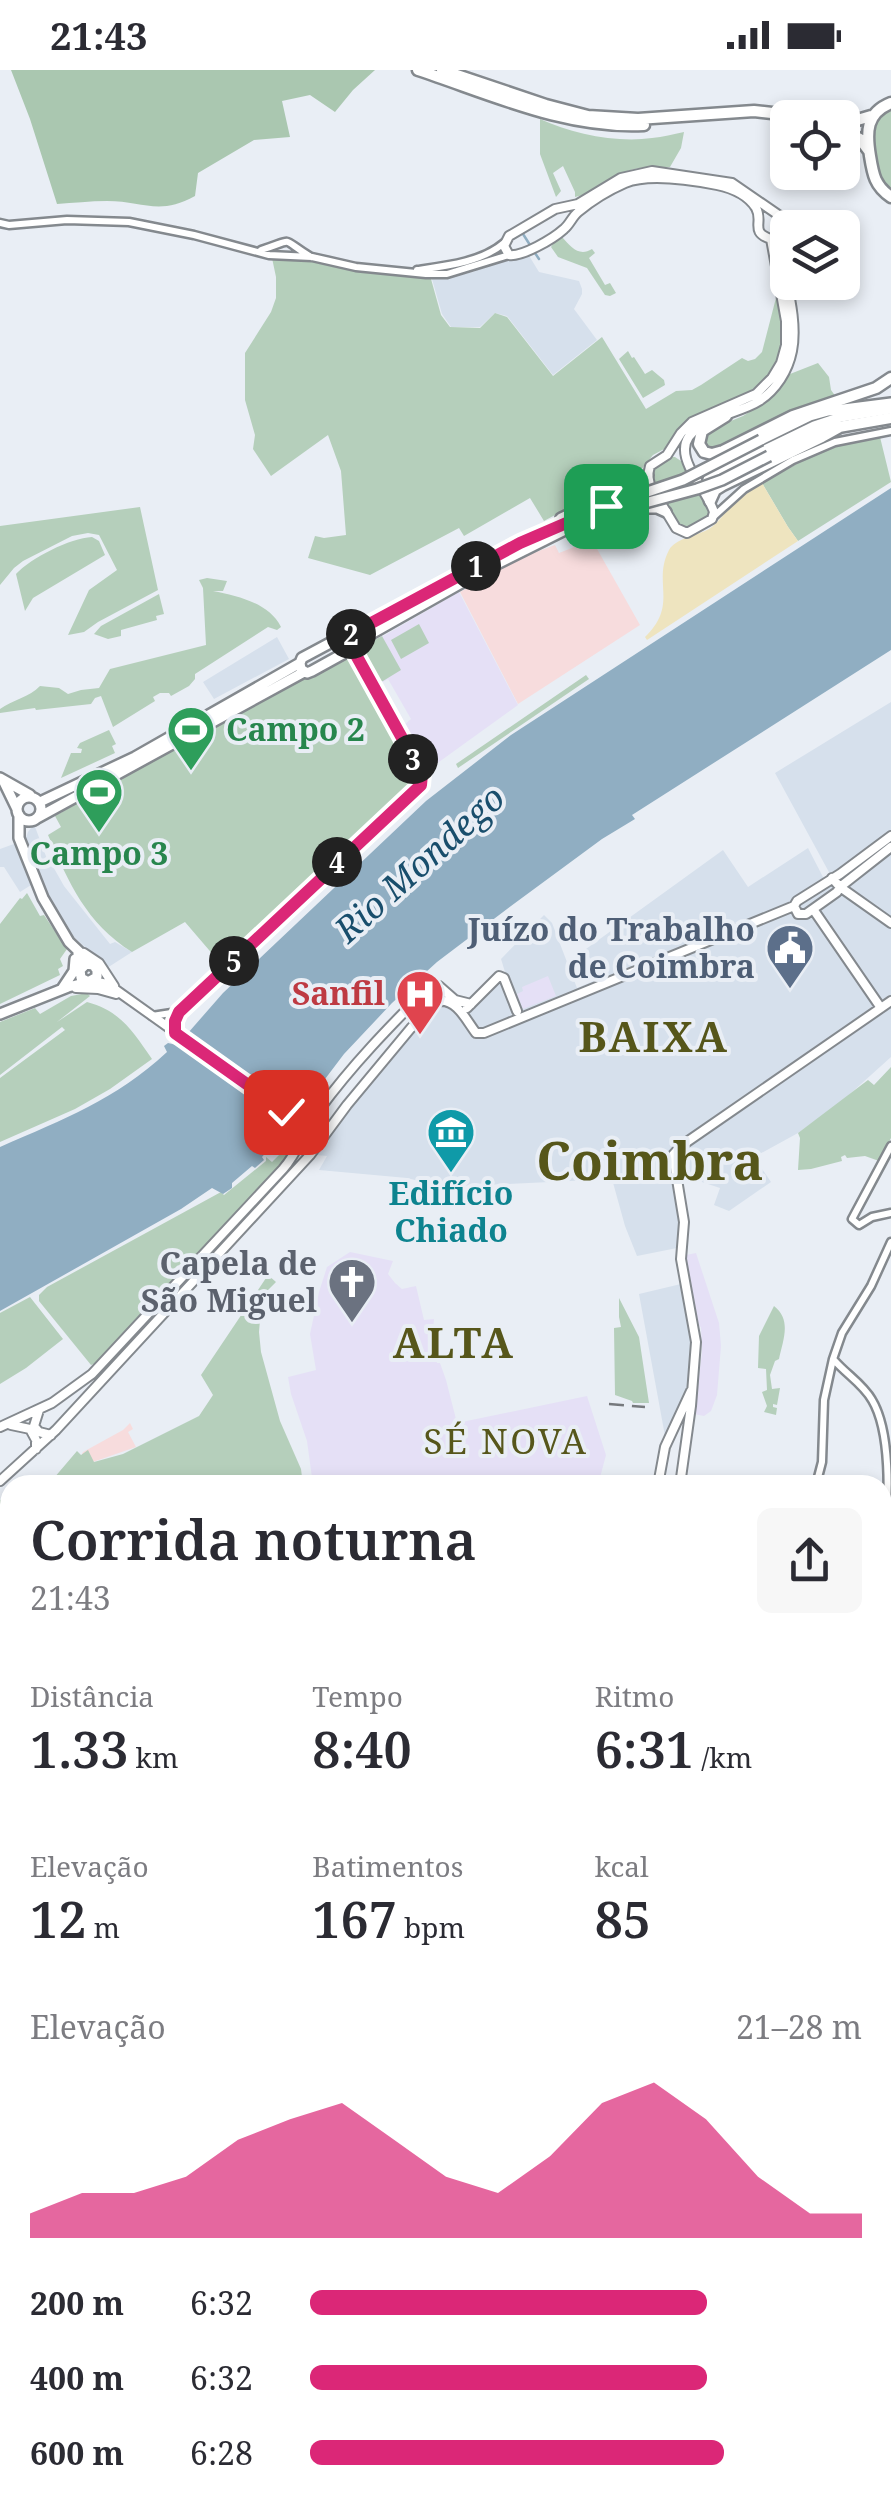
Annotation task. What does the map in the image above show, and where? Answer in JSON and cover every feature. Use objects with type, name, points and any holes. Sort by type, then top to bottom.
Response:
[{"type":"highway","points":[[418,70],[543,112],[604,125],[770,118]]},
{"type":"highway","points":[[442,70],[546,106],[588,116],[638,119],[770,113]]},
{"type":"highway","points":[[860,119],[890,101]]},
{"type":"highway","points":[[872,115],[868,130],[874,178],[880,190],[891,197]]},
{"type":"highway","points":[[860,140],[869,151]]},
{"type":"highway","points":[[726,416],[702,431],[699,444],[704,452],[723,451],[793,416],[876,388],[891,378]]},
{"type":"highway","points":[[810,416],[824,407]]},
{"type":"highway","points":[[709,499],[722,485],[853,420],[891,418]]},
{"type":"highway","points":[[822,430],[840,427]]},
{"type":"main road","points":[[770,210],[732,183],[652,171],[622,178],[578,204],[555,208],[504,242],[509,255],[519,256],[566,228],[581,210],[624,183],[652,178],[730,188],[754,206],[759,232],[770,236]]},
{"type":"main road","points":[[562,208],[570,220]]},
{"type":"main road","points":[[759,219],[770,212]]},
{"type":"main road","points":[[783,300],[786,345],[772,378],[756,394],[687,426],[666,455],[650,466],[650,485],[682,533],[692,532],[712,519],[714,512],[686,458],[686,441],[694,430],[744,410],[768,394],[782,376],[791,356],[792,321],[788,300]]},
{"type":"main road","points":[[324,1137],[311,1140],[296,1118],[89,974],[43,898],[21,843],[18,812],[22,799],[36,799],[134,757],[302,667],[312,671],[522,546],[587,516],[684,480],[810,416],[891,406]]},
{"type":"main road","points":[[587,516],[722,480],[822,430],[891,406]]},
{"type":"main road","points":[[692,468],[709,472],[840,410]]},
{"type":"main road","points":[[709,499],[709,477],[718,472],[814,426],[853,420]]},
{"type":"main road","points":[[666,455],[686,458]]},
{"type":"main road","points":[[522,546],[533,531],[633,489],[648,474]]},
{"type":"main road","points":[[522,546],[542,546],[596,521],[639,508],[666,512]]},
{"type":"main road","points":[[1,779],[18,812],[25,820],[35,819],[302,667],[306,656],[344,635],[352,646]]},
{"type":"main road","points":[[1,779],[36,799],[42,809],[23,834],[21,843]]},
{"type":"main road","points":[[891,836],[797,900],[795,911],[802,915],[813,909],[891,847]]},
{"type":"main road","points":[[832,878],[891,924]]},
{"type":"main road","points":[[851,878],[857,898]]},
{"type":"main road","points":[[6,1475],[51,1435],[310,1155],[410,1028],[439,1001],[451,1002],[480,1034],[794,906]]},
{"type":"main road","points":[[813,909],[881,1008]]},
{"type":"main road","points":[[65,988],[75,963],[69,942]]},
{"type":"main road","points":[[77,951],[100,964],[120,993]]},
{"type":"main road","points":[[0,1014],[89,974]]},
{"type":"main road","points":[[462,1014],[499,976],[504,978],[518,1011],[530,1015]]},
{"type":"main road","points":[[5,1426],[39,1410],[92,1374],[283,1169],[322,1106],[380,1035],[429,987],[440,987],[456,1000],[471,1004]]},
{"type":"main road","points":[[439,1001],[440,987]]},
{"type":"main road","points":[[65,988],[120,993]]},
{"type":"main road","points":[[682,1475],[696,1342],[681,1259],[684,1224],[673,1159],[676,1150],[891,1002]]},
{"type":"main road","points":[[512,1022],[518,1011]]},
{"type":"main road","points":[[322,1106],[334,1109],[336,1119]]},
{"type":"main road","points":[[296,1118],[314,1117]]},
{"type":"main road","points":[[92,1374],[98,1384]]},
{"type":"main road","points":[[660,1475],[665,1446],[691,1391]]},
{"type":"main road","points":[[39,1410],[34,1426],[38,1432],[51,1435]]},
{"type":"main road","points":[[5,1426],[30,1430],[36,1449]]},
{"type":"main road","points":[[665,1446],[676,1440],[685,1452]]},
{"type":"main road","points":[[665,1446],[685,1452]]},
{"type":"street","points":[[0,230],[4,224],[100,219],[162,228],[269,254],[298,252],[356,267],[426,274],[448,274],[509,255]]},
{"type":"street","points":[[259,251],[288,241],[298,252]]},
{"type":"street","points":[[406,271],[467,261],[504,242]]},
{"type":"street","points":[[269,254],[273,245]]},
{"type":"street","points":[[712,519],[760,478],[814,450],[845,439],[891,431]]},
{"type":"street","points":[[709,499],[728,502]]},
{"type":"street","points":[[175,1033],[179,1012],[421,785],[423,779],[352,646]]},
{"type":"street","points":[[152,1016],[179,1012]]},
{"type":"street","points":[[889,1215],[856,1222],[891,1146]]},
{"type":"street","points":[[819,1475],[824,1400],[833,1359],[842,1333],[862,1304],[891,1242]]},
{"type":"street","points":[[833,1359],[873,1401],[882,1423],[887,1475]]},
{"type":"shaded area","points":[[528,254],[539,272],[579,281],[582,294],[574,309],[597,340],[553,375],[507,316],[495,313],[480,327],[451,327],[442,314],[432,279],[461,275]]},
{"type":"shaded area","points":[[592,540],[640,625],[518,704],[460,592],[525,556],[555,545],[559,553]]},
{"type":"shaded area","points":[[459,592],[518,705],[432,767],[425,768],[404,730],[411,719],[388,679],[376,680],[361,649]]},
{"type":"shaded area","points":[[277,637],[289,659],[214,699],[203,682]]},
{"type":"shaded area","points":[[891,702],[891,919],[830,874],[775,773]]},
{"type":"shaded area","points":[[34,824],[47,859],[64,886],[110,944],[115,942],[132,952],[107,968],[71,934],[39,880],[20,892],[4,867],[0,867],[0,849],[25,840]]},
{"type":"shaded area","points":[[808,848],[823,877],[891,927],[891,1057],[841,1102],[798,1133],[754,1157],[771,1182],[729,1211],[714,1205],[720,1188],[684,1176],[674,1178],[681,1229],[677,1248],[637,1256],[612,1179],[443,1187],[407,1178],[319,1170],[327,1156],[316,1155],[345,1113],[427,1016],[448,1004],[459,1019],[505,972],[501,959],[544,915],[552,923],[577,988],[598,979],[586,949],[723,850],[748,887]]},
{"type":"shaded area","points":[[548,976],[556,996],[523,1009],[517,994],[523,991],[522,987]]},
{"type":"shaded area","points":[[350,1252],[393,1261],[388,1274],[395,1283],[402,1289],[416,1286],[424,1320],[434,1319],[432,1343],[457,1423],[587,1396],[606,1455],[601,1475],[312,1475],[307,1441],[288,1377],[316,1370],[310,1334],[327,1267]]},
{"type":"shaded area","points":[[696,1253],[719,1323],[721,1346],[717,1395],[711,1411],[704,1416],[694,1414],[702,1353],[701,1327],[686,1262],[686,1255]]},
{"type":"shaded area","points":[[681,1284],[692,1337],[687,1392],[665,1436],[639,1294]]},
{"type":"shaded area","points":[[130,1423],[133,1429],[128,1432],[136,1447],[90,1463],[86,1461],[83,1452]]},
{"type":"green space","points":[[11,70],[375,70],[335,112],[310,95],[282,101],[290,137],[254,140],[198,173],[195,196],[161,206],[107,201],[57,204]]},
{"type":"green space","points":[[891,107],[891,191],[879,177],[872,135],[880,114]]},
{"type":"green space","points":[[540,119],[580,133],[610,138],[638,139],[684,132],[681,148],[670,167],[626,171],[575,197],[563,166],[553,173],[561,191],[556,197],[540,154]]},
{"type":"green space","points":[[562,237],[579,251],[592,249],[595,253],[589,258],[605,285],[610,283],[616,293],[605,295],[587,268],[558,257],[551,247]]},
{"type":"green space","points":[[272,258],[431,279],[441,315],[450,327],[480,328],[495,313],[507,317],[553,376],[602,337],[646,409],[676,391],[692,390],[742,358],[755,359],[762,352],[775,300],[782,322],[781,352],[764,381],[737,400],[690,418],[666,448],[653,455],[622,489],[579,502],[544,521],[530,498],[464,536],[459,528],[370,575],[308,558],[315,536],[346,535],[341,471],[328,435],[271,476],[253,449],[255,435],[245,400],[245,353],[271,312],[276,277]]},
{"type":"green space","points":[[628,351],[645,374],[652,370],[665,385],[643,398],[619,359]]},
{"type":"green space","points":[[818,363],[829,377],[836,397],[796,410],[713,451],[706,449],[702,437],[709,430],[743,416],[766,401],[790,374]]},
{"type":"green space","points":[[880,437],[891,482],[798,541],[762,483],[815,454]]},
{"type":"green space","points":[[670,457],[684,463],[711,510],[694,527],[680,527],[652,478],[654,467]]},
{"type":"green space","points":[[140,507],[158,590],[84,632],[68,635],[89,590],[117,570],[99,535],[72,536],[23,561],[0,585],[0,526]]},
{"type":"green space","points":[[92,537],[99,541],[105,555],[33,598],[25,611],[16,574],[51,550]]},
{"type":"green space","points":[[199,580],[227,581],[223,591],[213,591],[261,606],[281,627],[268,627],[195,674],[189,686],[171,696],[160,693],[153,697],[155,701],[113,727],[101,696],[91,704],[0,713],[0,709],[40,686],[59,688],[68,694],[99,688],[110,669],[206,645],[203,588]]},
{"type":"green space","points":[[159,594],[164,614],[156,616],[157,620],[121,630],[121,636],[108,639],[94,634],[101,626]]},
{"type":"green space","points":[[419,624],[429,643],[401,659],[391,640]]},
{"type":"green space","points":[[382,636],[401,670],[379,682],[361,652],[363,646]]},
{"type":"green space","points":[[350,655],[417,774],[415,782],[221,964],[185,922],[132,952],[116,941],[91,915],[64,869],[48,835],[61,827],[55,816],[299,677]]},
{"type":"green space","points":[[586,675],[589,679],[458,768],[456,764]]},
{"type":"green space","points":[[109,730],[116,744],[112,746],[115,753],[61,778],[71,753],[81,753],[82,749],[77,748],[80,743]]},
{"type":"green space","points":[[27,893],[67,949],[60,959],[63,966],[58,969],[60,975],[0,1004],[0,924]]},
{"type":"green space","points":[[71,996],[90,996],[57,1022],[87,1002],[99,1006],[125,1024],[152,1059],[75,1109],[0,1142],[0,1078],[65,1030],[62,1027],[0,1075],[0,1022],[35,1008],[40,1014]]},
{"type":"green space","points":[[891,1067],[891,1138],[879,1161],[845,1155],[842,1161],[798,1170],[798,1133],[868,1080],[874,1085]]},
{"type":"green space","points":[[286,1148],[293,1153],[99,1362],[91,1365],[39,1301],[39,1295],[47,1287],[221,1192],[224,1195],[266,1157],[272,1162]]},
{"type":"green space","points":[[268,1275],[276,1282],[262,1296],[261,1352],[280,1421],[302,1475],[57,1475],[77,1451],[81,1455],[88,1450],[94,1462],[123,1454],[199,1416],[213,1395],[201,1375]]},
{"type":"green space","points":[[30,1297],[63,1339],[0,1384],[0,1313]]},
{"type":"green space","points":[[619,1298],[639,1337],[649,1403],[633,1403],[615,1395],[614,1328],[621,1327]]},
{"type":"green space","points":[[774,1306],[783,1318],[785,1331],[779,1359],[770,1375],[772,1389],[780,1388],[777,1405],[773,1404],[776,1415],[764,1412],[766,1369],[758,1368],[759,1336]]},
{"type":"sand","points":[[762,483],[798,541],[647,640],[645,637],[661,614],[664,562],[669,550],[681,540],[709,529]]},
{"type":"water","name":"Rio Mondego","points":[[891,488],[891,650],[632,815],[635,819],[602,839],[437,962],[344,1054],[262,1157],[264,1160],[232,1183],[232,1188],[223,1194],[212,1188],[0,1311],[0,1147],[108,1096],[148,1069],[167,1052],[164,1046],[168,1043],[181,1046],[223,993],[426,801],[511,735]]},
{"type":"pier","points":[[189,1034],[299,1113],[292,1124],[181,1045]]},
{"type":"waterway","points":[[523,234],[530,245]]},
{"type":"waterway","points":[[535,253],[539,259]]},
{"type":"railway","points":[[609,1404],[645,1407]]},
{"type":"place","name":"Campo 2","points":[[191,772]]},
{"type":"place","name":"Campo 3","points":[[99,834]]},
{"type":"place","name":"Juízo do Trabalho de Coimbra","points":[[790,990]]},
{"type":"place","name":"Sanfil","points":[[420,1036]]},
{"type":"place","name":"Edifício Chiado","points":[[451,1174]]},
{"type":"place","name":"Capela de São Miguel","points":[[352,1324]]},
{"type":"district","name":"BAIXA","points":[[654,1037]]},
{"type":"district","name":"Coimbra","points":[[650,1162]]},
{"type":"district","name":"ALTA","points":[[454,1343]]},
{"type":"district","name":"SÉ NOVA","points":[[506,1442]]},
{"type":"route","points":[[286,1112],[175,1033],[175,1021],[179,1012],[421,785],[422,774],[356,655],[355,641],[349,635],[520,543],[606,506]]}]
